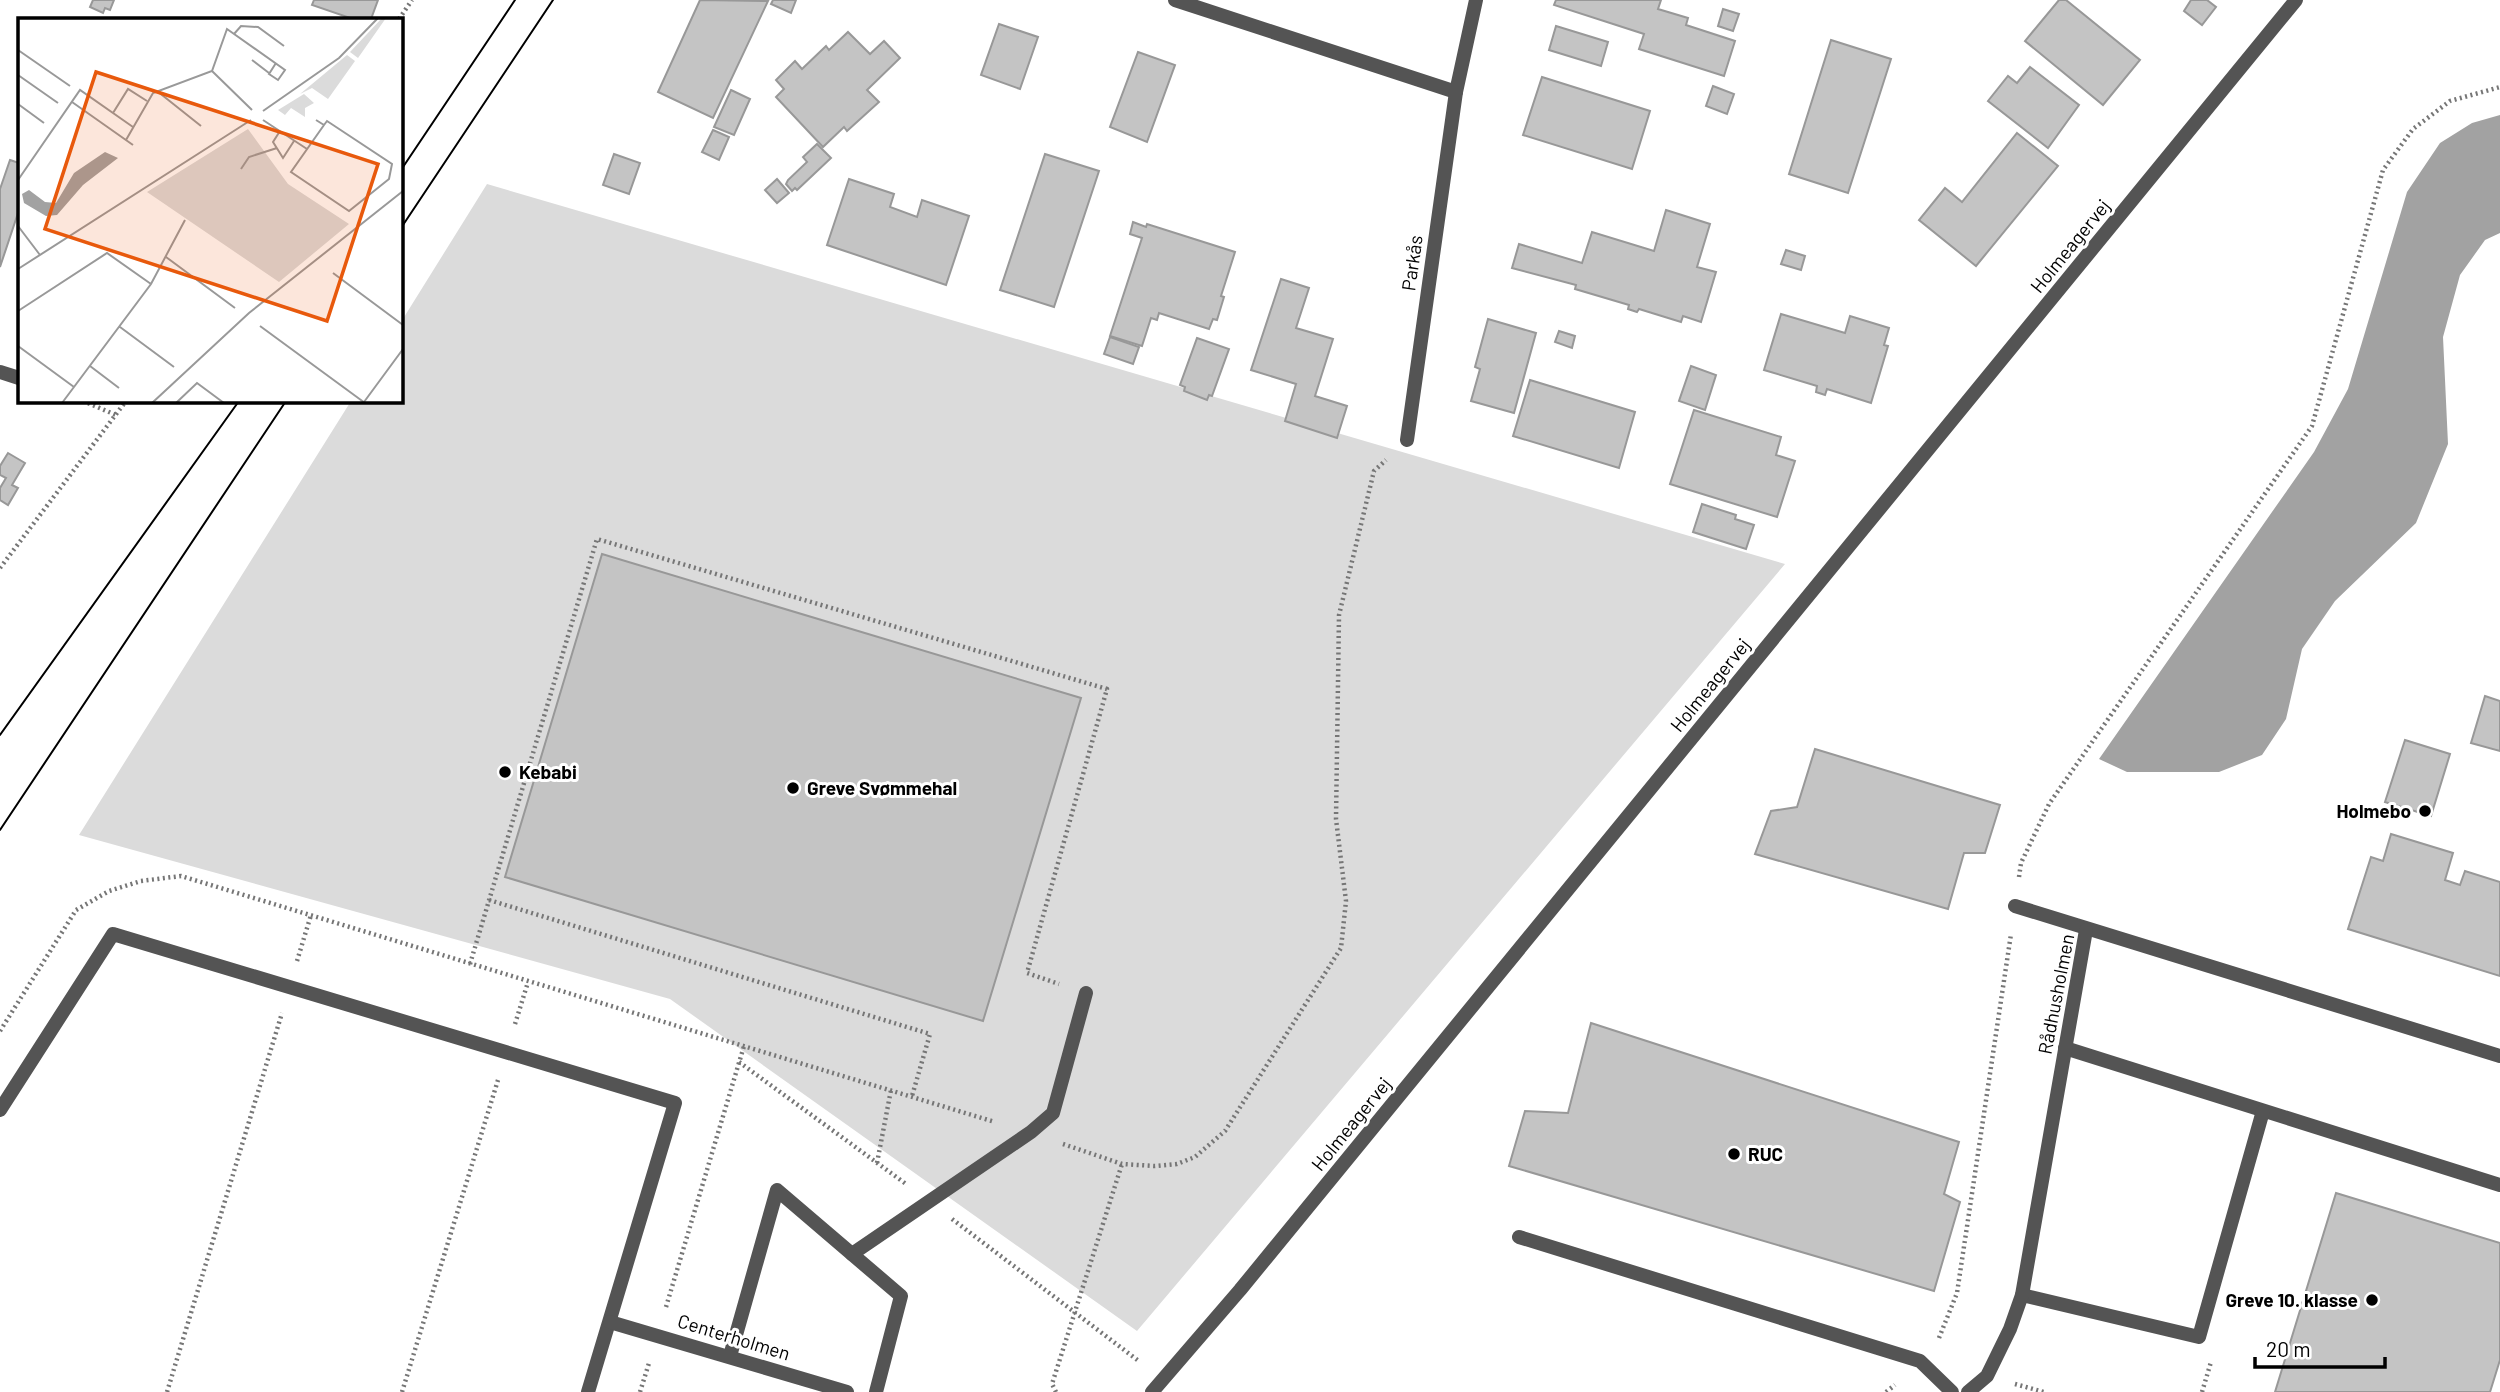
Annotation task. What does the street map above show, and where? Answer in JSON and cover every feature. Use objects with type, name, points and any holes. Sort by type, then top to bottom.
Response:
[{"type":"street","points":[[1175,0],[1456,92]]},
{"type":"street","name":"Parkås","points":[[1407,440],[1456,92],[1476,0]]},
{"type":"street","name":"Holmeagervej","points":[[1152,1392],[1240,1290],[2296,0]]},
{"type":"street","points":[[0,372],[18,378]]},
{"type":"street","points":[[2015,906],[2086,930]]},
{"type":"street","name":"Rådhusholmen","points":[[1968,1392],[1987,1376],[2010,1329],[2022,1295],[2086,930],[2500,1056]]},
{"type":"street","points":[[0,1111],[113,934],[675,1103],[588,1392]]},
{"type":"street","points":[[852,1254],[1031,1132],[1053,1113],[1086,993]]},
{"type":"street","points":[[2065,1048],[2500,1185]]},
{"type":"street","points":[[2022,1295],[2199,1338],[2263,1111]]},
{"type":"street","points":[[730,1356],[778,1190],[901,1296],[876,1392]]},
{"type":"street","points":[[1519,1237],[1920,1361],[1952,1392]]},
{"type":"street","name":"Centerholmen","points":[[610,1321],[847,1392]]},
{"type":"path","points":[[400,18],[412,0]]},
{"type":"path","points":[[1886,1392],[1936,1346],[1957,1293],[2021,863],[2049,804],[2312,426],[2384,170],[2413,129],[2451,101],[2500,87]]},
{"type":"path","points":[[85,402],[116,415]]},
{"type":"path","points":[[0,568],[125,402]]},
{"type":"path","points":[[0,1031],[76,910],[109,891],[141,881],[181,876],[1031,1132],[1122,1164],[1155,1167],[1177,1164],[1195,1157],[1224,1131],[1341,948],[1346,901],[1336,819],[1339,615],[1374,471],[1407,440]]},
{"type":"path","points":[[470,964],[597,539],[1107,689],[1027,973],[1086,993]]},
{"type":"path","points":[[489,900],[930,1034],[912,1097]]},
{"type":"path","points":[[167,1392],[311,915]]},
{"type":"path","points":[[402,1392],[528,982]]},
{"type":"path","points":[[640,1392],[744,1046]]},
{"type":"path","points":[[877,1163],[891,1090]]},
{"type":"path","points":[[1056,1392],[1052,1384],[1122,1164]]},
{"type":"shaded area","points":[[2500,115],[2500,233],[2485,240],[2460,275],[2443,337],[2448,444],[2416,523],[2335,601],[2302,649],[2286,719],[2262,755],[2219,772],[2127,772],[2099,759],[2314,452],[2348,389],[2407,192],[2440,143],[2472,123]]},
{"type":"shaded area","points":[[487,184],[1785,564],[1137,1331],[670,999],[79,835],[350,402],[402,402],[402,320]]},
{"type":"building","points":[[93,0],[114,0],[110,10],[105,8],[103,13],[90,7]]},
{"type":"building","points":[[314,0],[378,0],[371,18],[350,18],[312,5]]},
{"type":"building","points":[[700,0],[768,1],[713,118],[658,92]]},
{"type":"building","points":[[773,0],[796,0],[791,13],[771,4]]},
{"type":"building","points":[[1556,0],[1661,0],[1658,9],[1688,18],[1686,25],[1735,41],[1724,76],[1639,49],[1644,34],[1554,5]]},
{"type":"building","points":[[2059,0],[2066,0],[2140,60],[2103,105],[2025,41]]},
{"type":"building","points":[[2191,0],[2207,0],[2216,7],[2202,25],[2184,11]]},
{"type":"building","points":[[1723,9],[1739,14],[1733,31],[1718,26]]},
{"type":"building","points":[[999,24],[1038,37],[1020,89],[981,75]]},
{"type":"building","points":[[1556,26],[1608,42],[1601,66],[1549,50]]},
{"type":"building","points":[[848,32],[870,54],[884,41],[900,58],[867,90],[879,102],[847,131],[844,127],[823,147],[776,97],[784,89],[776,80],[795,61],[802,69],[826,46],[829,50]]},
{"type":"building","points":[[1831,40],[1891,59],[1848,193],[1789,174]]},
{"type":"building","points":[[1138,52],[1175,65],[1147,142],[1110,127]]},
{"type":"building","points":[[2030,67],[2079,105],[2048,148],[1988,101],[2008,76],[2017,83]]},
{"type":"building","points":[[1542,77],[1650,111],[1632,169],[1523,135]]},
{"type":"building","points":[[1713,86],[1734,94],[1727,114],[1706,106]]},
{"type":"building","points":[[731,90],[750,99],[734,135],[714,127]]},
{"type":"building","points":[[713,130],[729,137],[719,160],[702,152]]},
{"type":"building","points":[[2017,133],[2058,166],[1976,266],[1919,220],[1945,188],[1962,202]]},
{"type":"building","points":[[817,144],[831,158],[797,190],[795,188],[792,191],[786,184],[788,180],[807,162],[803,157]]},
{"type":"building","points":[[614,154],[640,163],[629,194],[603,185]]},
{"type":"building","points":[[1045,154],[1099,171],[1054,307],[1000,290]]},
{"type":"building","points":[[10,160],[18,163],[18,213],[0,267],[0,189]]},
{"type":"building","points":[[777,179],[789,193],[777,203],[765,190]]},
{"type":"building","points":[[849,179],[894,194],[890,207],[917,217],[922,200],[969,216],[946,285],[827,245]]},
{"type":"building","points":[[1666,210],[1710,224],[1697,267],[1716,272],[1701,322],[1683,316],[1681,322],[1639,309],[1637,312],[1628,309],[1629,305],[1575,289],[1576,285],[1512,268],[1519,244],[1582,263],[1592,232],[1654,251]]},
{"type":"building","points":[[1133,222],[1235,252],[1221,296],[1224,297],[1217,320],[1213,319],[1209,329],[1159,313],[1157,320],[1151,318],[1142,346],[1110,336],[1142,238],[1130,234]]},
{"type":"building","points":[[1786,250],[1805,256],[1801,270],[1781,264]]},
{"type":"building","points":[[1281,279],[1309,288],[1296,328],[1333,339],[1315,396],[1347,406],[1337,438],[1285,421],[1296,384],[1251,370]]},
{"type":"building","points":[[1781,314],[1845,333],[1850,316],[1889,328],[1884,345],[1888,346],[1871,403],[1827,389],[1825,395],[1816,392],[1817,386],[1764,370]]},
{"type":"building","points":[[1488,319],[1536,333],[1514,413],[1471,401],[1480,369],[1475,367]]},
{"type":"building","points":[[1559,331],[1575,336],[1572,348],[1555,342]]},
{"type":"building","points":[[1110,337],[1139,347],[1133,364],[1104,354]]},
{"type":"building","points":[[1197,338],[1229,349],[1212,396],[1209,395],[1207,400],[1184,391],[1185,387],[1180,385]]},
{"type":"building","points":[[1691,366],[1716,375],[1705,410],[1679,401]]},
{"type":"building","points":[[1530,380],[1635,412],[1619,468],[1513,436]]},
{"type":"building","points":[[1694,410],[1781,437],[1776,455],[1795,461],[1777,517],[1670,484]]},
{"type":"building","points":[[8,453],[25,463],[12,485],[18,488],[8,505],[0,500],[0,488],[6,478],[0,475],[0,466]]},
{"type":"building","points":[[1702,504],[1736,515],[1735,519],[1754,525],[1746,549],[1693,532]]},
{"type":"building","name":"Greve Svømmehal","points":[[602,554],[1081,698],[983,1021],[505,877]]},
{"type":"building","points":[[2485,696],[2500,701],[2500,751],[2471,743]]},
{"type":"building","points":[[2405,740],[2450,754],[2431,816],[2385,802]]},
{"type":"building","points":[[1815,749],[2000,805],[1985,853],[1964,853],[1948,909],[1755,854],[1771,811],[1797,807]]},
{"type":"building","points":[[2391,834],[2453,853],[2445,880],[2460,885],[2465,871],[2500,882],[2500,976],[2348,929],[2371,857],[2383,861]]},
{"type":"building","name":"RUC","points":[[1591,1023],[1959,1142],[1944,1194],[1960,1202],[1934,1291],[1509,1166],[1525,1111],[1568,1113]]},
{"type":"building","name":"Greve 10. klasse","points":[[2336,1193],[2500,1243],[2500,1360],[2490,1392],[2275,1392]]},
{"type":"tram line","points":[[402,169],[515,0]]},
{"type":"tram line","points":[[402,226],[553,0]]},
{"type":"tram line","points":[[0,735],[238,402]]},
{"type":"tram line","points":[[0,830],[285,402]]},
{"type":"place","name":"Kebabi","points":[[505,772]]},
{"type":"place","name":"Greve Svømmehal","points":[[793,788]]},
{"type":"place","name":"Holmebo","points":[[2425,811]]},
{"type":"place","name":"RUC","points":[[1734,1154]]},
{"type":"place","name":"Greve 10. klasse","points":[[2372,1300]]}]
